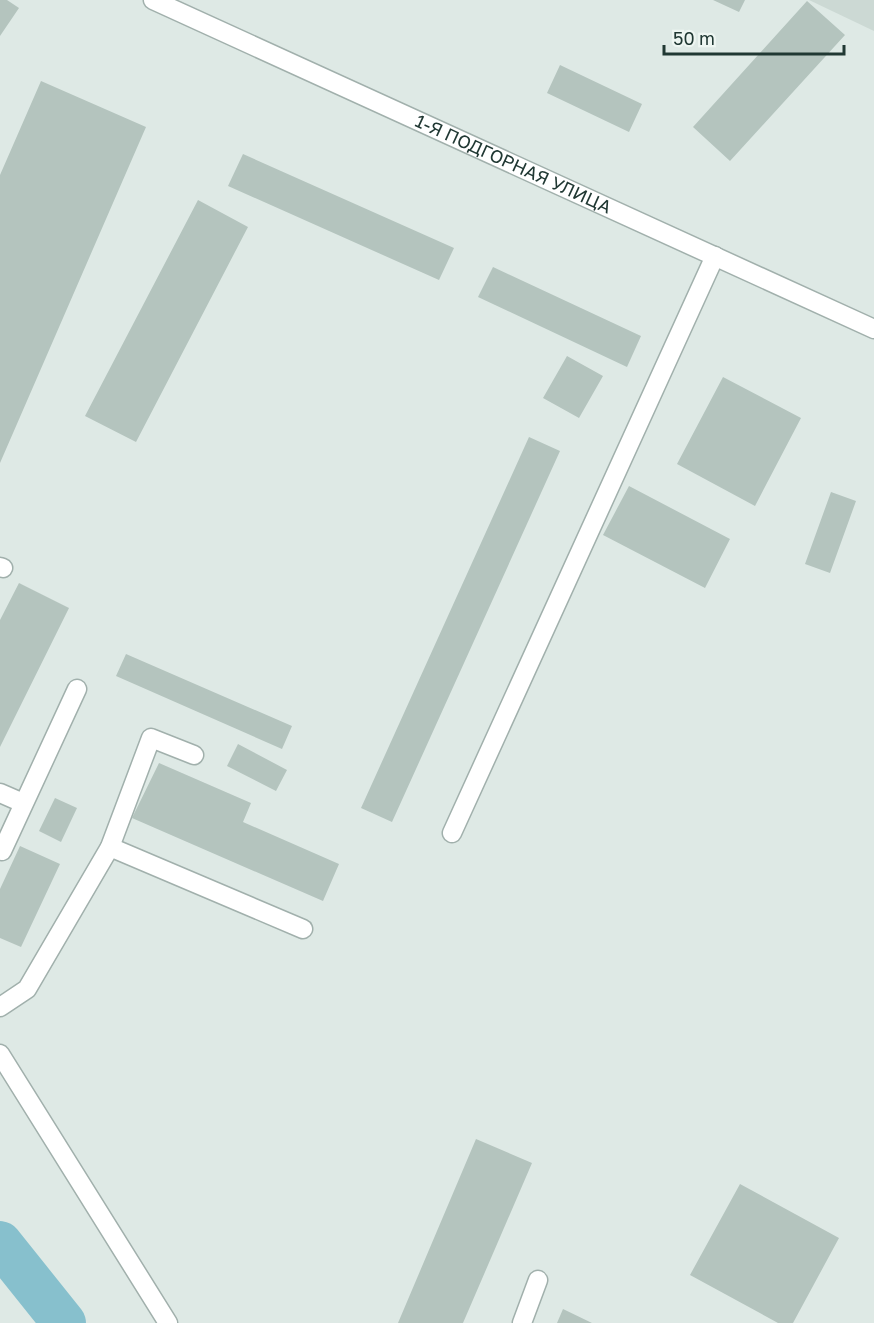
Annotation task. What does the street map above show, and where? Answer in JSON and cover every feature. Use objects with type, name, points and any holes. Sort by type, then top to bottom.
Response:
[{"type":"street","name":"1-Я ПОДГОРНАЯ УЛИЦА","points":[[153,0],[874,329]]},
{"type":"street","points":[[452,833],[715,256]]},
{"type":"street","points":[[2,851],[22,803],[77,689]]},
{"type":"street","points":[[0,1007],[27,989],[110,847],[151,738],[194,755]]},
{"type":"street","points":[[0,793],[22,803]]},
{"type":"street","points":[[110,847],[303,929]]},
{"type":"street","points":[[0,1054],[168,1323]]},
{"type":"street","points":[[522,1323],[538,1280]]},
{"type":"shaded area","points":[[809,0],[874,0],[874,31]]},
{"type":"building","points":[[0,0],[7,0],[19,8],[0,36]]},
{"type":"building","points":[[713,0],[745,0],[739,12]]},
{"type":"building","points":[[807,1],[845,35],[730,161],[693,127]]},
{"type":"building","points":[[560,65],[642,104],[629,132],[547,93]]},
{"type":"building","points":[[41,81],[146,127],[0,463],[0,175]]},
{"type":"building","points":[[243,154],[454,248],[439,280],[228,186]]},
{"type":"building","points":[[198,200],[248,227],[136,442],[85,416]]},
{"type":"building","points":[[493,267],[641,336],[627,367],[478,297]]},
{"type":"building","points":[[567,356],[603,376],[579,418],[543,398]]},
{"type":"building","points":[[723,377],[801,418],[755,506],[677,464]]},
{"type":"building","points":[[529,437],[560,451],[392,822],[361,808]]},
{"type":"building","points":[[629,486],[730,539],[705,588],[603,535]]},
{"type":"building","points":[[831,492],[856,501],[830,573],[805,564]]},
{"type":"building","points":[[19,583],[69,608],[0,747],[0,620]]},
{"type":"building","points":[[126,654],[292,726],[282,749],[116,676]]},
{"type":"building","points":[[238,744],[287,770],[276,791],[227,766]]},
{"type":"building","points":[[159,763],[251,803],[243,822],[339,864],[323,901],[132,818]]},
{"type":"building","points":[[55,798],[77,808],[61,842],[39,831]]},
{"type":"building","points":[[20,846],[60,864],[21,947],[0,938],[0,889]]},
{"type":"building","points":[[476,1139],[532,1163],[463,1323],[398,1323]]},
{"type":"building","points":[[740,1184],[839,1238],[793,1323],[778,1323],[690,1275]]},
{"type":"building","points":[[563,1309],[592,1323],[557,1323]]},
{"type":"waterway","points":[[0,1243],[64,1323]]}]
